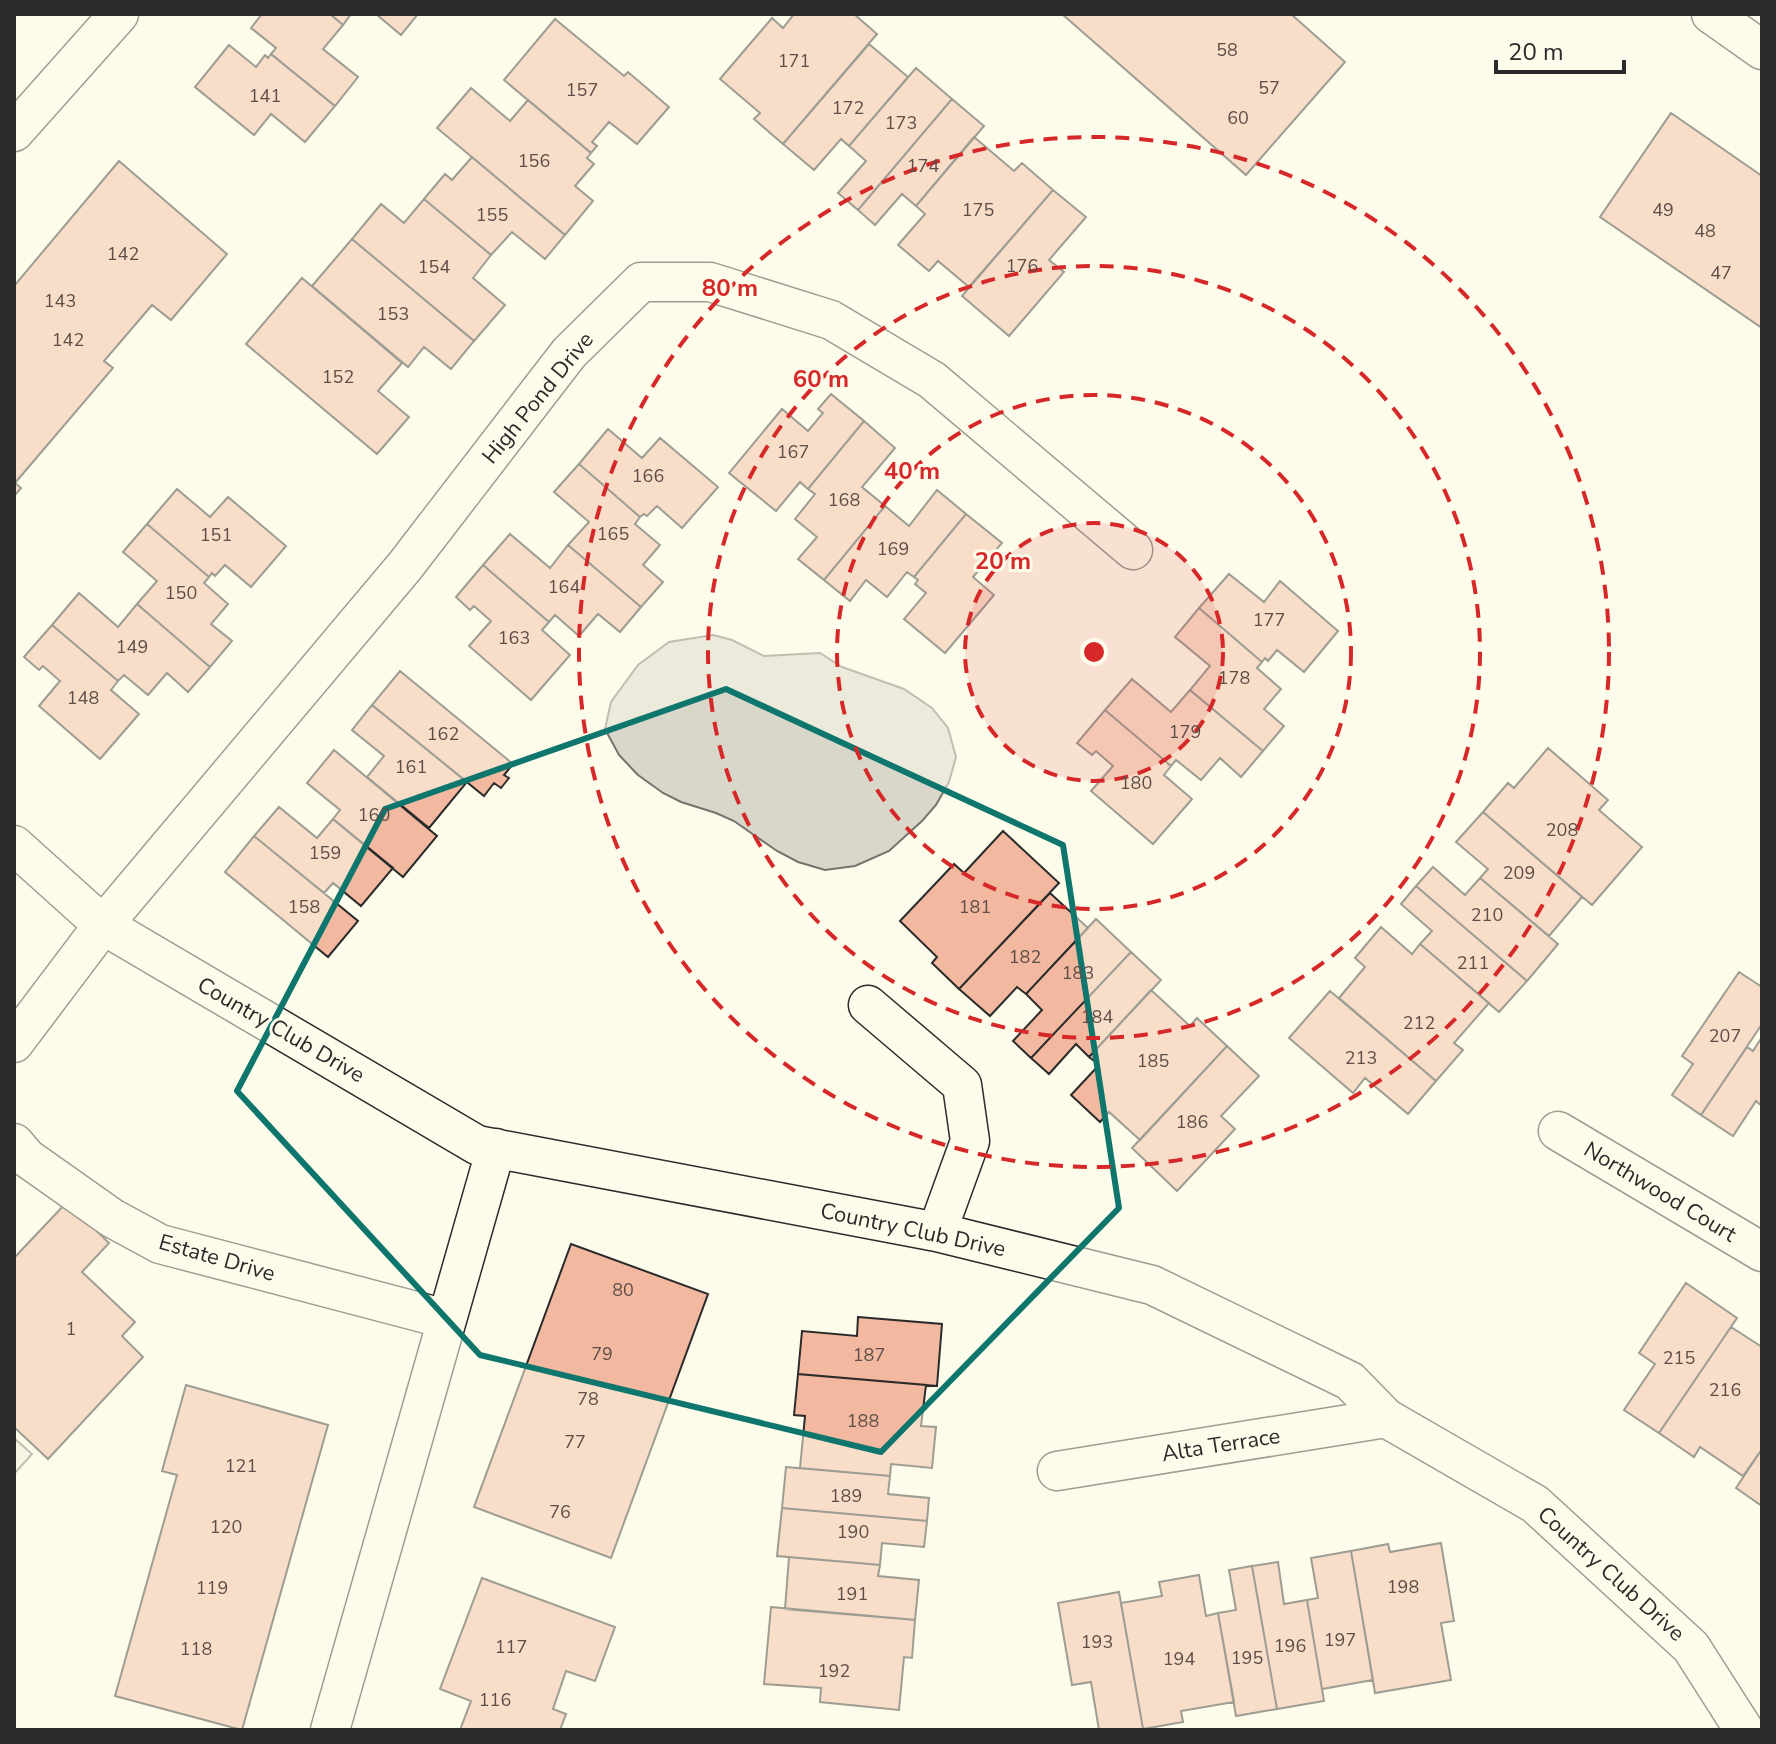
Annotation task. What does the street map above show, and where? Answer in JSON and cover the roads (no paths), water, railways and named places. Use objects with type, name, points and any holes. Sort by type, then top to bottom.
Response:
[{"type":"street","points":[[14,132],[119,14]]},
{"type":"street","points":[[1711,14],[1762,50]]},
{"type":"street","name":"High Pond Drive","points":[[103,925],[405,566],[569,353],[641,282],[710,282],[831,320],[932,380],[1133,550]]},
{"type":"street","name":"Country Club Drive","points":[[14,845],[103,925],[477,1145],[937,1232],[1152,1285],[1350,1381],[1386,1418],[1535,1504],[1691,1647],[1744,1730]]},
{"type":"street","points":[[14,1043],[103,925]]},
{"type":"street","points":[[868,1005],[962,1085],[970,1141],[937,1232]]},
{"type":"street","name":"Northwood Court","points":[[1558,1131],[1762,1252]]},
{"type":"street","name":"Estate Drive","points":[[14,1143],[27,1158],[100,1210],[160,1244],[446,1319]]},
{"type":"street","points":[[330,1730],[496,1148]]},
{"type":"street","name":"Alta Terrace","points":[[1057,1471],[1386,1418]]}]
